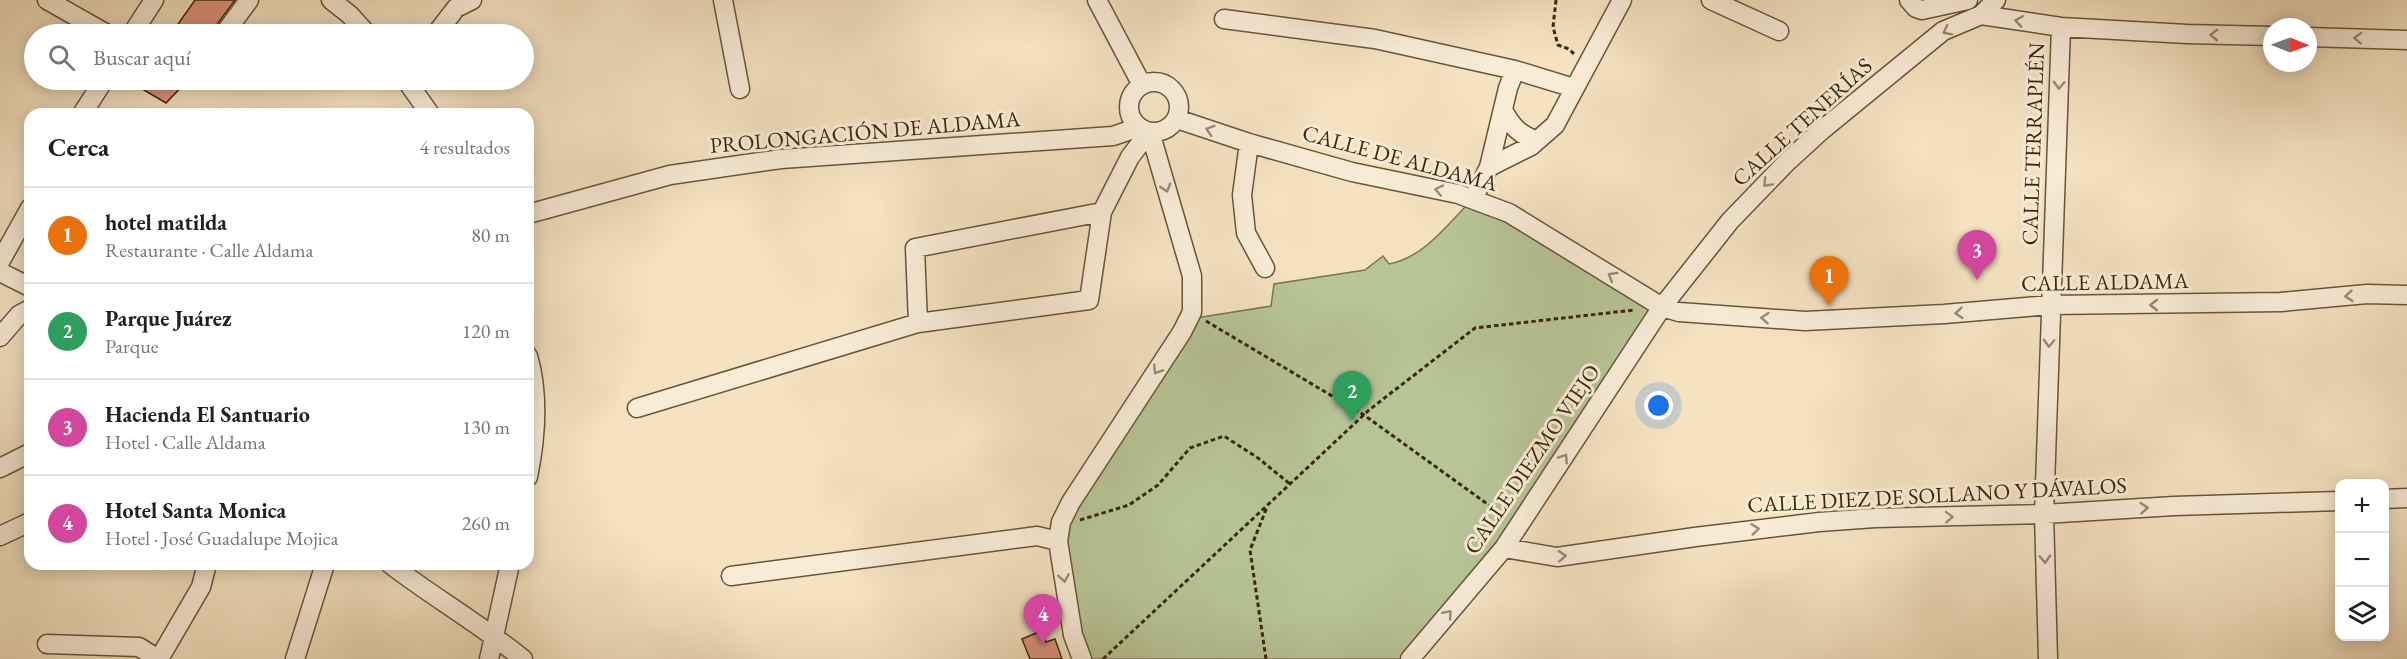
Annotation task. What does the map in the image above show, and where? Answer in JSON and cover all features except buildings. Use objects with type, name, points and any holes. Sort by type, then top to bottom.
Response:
[{"type":"street","points":[[47,0],[89,24]]},
{"type":"street","points":[[138,24],[154,0]]},
{"type":"street","points":[[231,24],[249,0]]},
{"type":"street","points":[[331,0],[358,24]]},
{"type":"street","points":[[444,24],[456,8],[472,0]]},
{"type":"street","points":[[723,0],[740,89]]},
{"type":"street","points":[[1097,0],[1142,85]]},
{"type":"street","points":[[1489,167],[1531,146],[1555,125],[1622,0]]},
{"type":"street","points":[[1711,0],[1779,31]]},
{"type":"street","points":[[1909,0],[1916,8],[1922,10],[1980,6],[2061,27],[2263,36]]},
{"type":"street","name":"CALLE TENERÍAS","points":[[1662,307],[1730,221],[1786,162],[1942,32],[1980,6]]},
{"type":"street","points":[[1224,19],[1375,39],[1515,70],[1574,88]]},
{"type":"street","name":"CALLE TERRAPLÉN","points":[[2048,659],[2044,514],[2061,27]]},
{"type":"street","points":[[2317,37],[2407,40]]},
{"type":"street","points":[[1473,199],[1489,167],[1515,70]]},
{"type":"street","points":[[1150,82],[1161,83],[1174,91],[1179,104],[1177,119],[1161,132],[1146,130],[1132,119],[1129,107],[1132,95],[1142,85],[1150,82]]},
{"type":"street","points":[[86,108],[98,90]]},
{"type":"street","points":[[413,90],[425,108]]},
{"type":"street","points":[[1503,110],[1512,127],[1521,135],[1537,141]]},
{"type":"street","name":"CALLE DE ALDAMA","points":[[1177,119],[1352,172],[1473,199],[1509,213],[1662,307]]},
{"type":"street","points":[[637,408],[918,322],[1089,300],[1102,212],[1146,130]]},
{"type":"street","points":[[1082,659],[1073,635],[1058,541],[1061,522],[1071,502],[1182,332],[1192,312],[1192,276],[1146,130]]},
{"type":"street","name":"PROLONGACIÓN DE ALDAMA","points":[[534,212],[670,175],[734,165],[781,159],[1113,136],[1146,130]]},
{"type":"street","points":[[1249,142],[1242,195],[1246,233],[1265,268]]},
{"type":"street","points":[[918,322],[915,248],[1102,212]]},
{"type":"street","points":[[0,262],[24,219]]},
{"type":"street","points":[[0,272],[24,284]]},
{"type":"street","name":"CALLE ALDAMA","points":[[1662,307],[1679,312],[1805,321],[1944,314],[2050,305],[2247,303],[2367,294],[2407,295]]},
{"type":"street","name":"CALLE DIEZMO VIEJO","points":[[1410,659],[1504,548],[1662,307]]},
{"type":"street","points":[[0,337],[24,312]]},
{"type":"street","points":[[534,402],[534,450]]},
{"type":"street","points":[[0,468],[24,456]]},
{"type":"street","points":[[2389,499],[2407,498]]},
{"type":"street","name":"CALLE DIEZ DE SOLLANO Y DÁVALOS","points":[[1504,548],[1557,557],[1819,522],[2335,501]]},
{"type":"street","points":[[0,536],[24,525]]},
{"type":"street","points":[[731,576],[1037,536],[1058,541]]},
{"type":"street","points":[[47,644],[139,647],[159,659],[201,587],[205,570]]},
{"type":"street","points":[[295,659],[323,570]]},
{"type":"street","points":[[398,570],[523,659]]},
{"type":"street","points":[[489,659],[509,570]]},
{"type":"path","points":[[1556,0],[1553,27],[1558,45],[1569,49],[1585,68]]},
{"type":"path","points":[[1103,659],[1364,415],[1475,328],[1662,307]]},
{"type":"path","points":[[1192,312],[1364,415],[1518,527]]},
{"type":"path","points":[[1074,522],[1129,505],[1158,485],[1190,448],[1224,436],[1258,458],[1290,484]]},
{"type":"path","points":[[1266,659],[1250,550],[1267,505]]},
{"type":"green space","points":[[1469,203],[1507,217],[1651,307],[1502,538],[1401,659],[1088,659],[1079,635],[1062,542],[1073,504],[1196,318],[1271,306],[1274,284],[1365,270],[1383,256],[1389,264],[1402,260],[1433,240]]},
{"type":"place","name":"Hacienda El Santuario","points":[[1977,280]]},
{"type":"place","name":"hotel matilda","points":[[1829,306]]},
{"type":"place","name":"Parque Juárez","points":[[1352,421]]},
{"type":"place","name":"Hotel Santa Monica","points":[[1043,644]]}]
